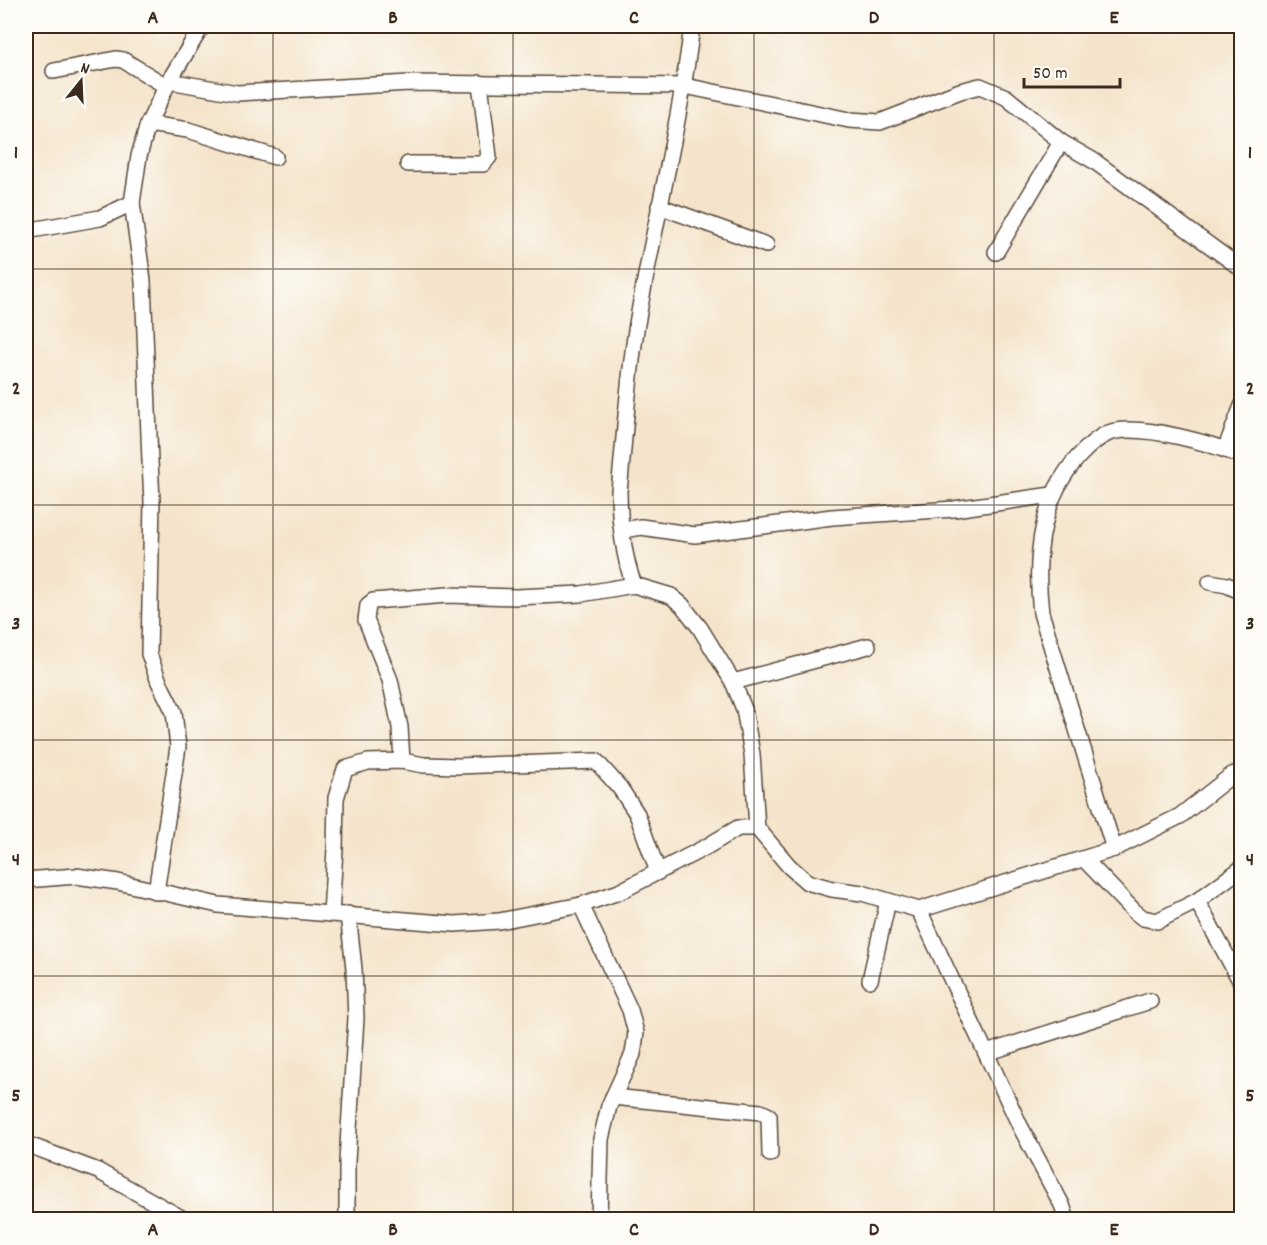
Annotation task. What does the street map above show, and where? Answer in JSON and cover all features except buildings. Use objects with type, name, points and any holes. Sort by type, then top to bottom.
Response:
[{"type":"street","points":[[634,585],[630,574],[619,491],[636,332],[659,206],[685,86],[692,26]]},
{"type":"street","points":[[156,892],[178,747],[174,712],[159,682],[149,654],[151,471],[143,281],[132,203],[139,156],[147,124],[198,27]]},
{"type":"street","points":[[54,71],[116,59],[123,60],[168,84],[237,93],[409,83],[685,86],[849,120],[880,122],[960,91],[980,86],[1006,97],[1061,142],[1094,161],[1242,269]]},
{"type":"street","points":[[408,164],[483,164],[489,157],[489,150],[480,84]]},
{"type":"street","points":[[147,124],[188,130],[275,157]]},
{"type":"street","points":[[996,252],[1061,142]]},
{"type":"street","points":[[26,231],[100,218],[132,203]]},
{"type":"street","points":[[659,206],[766,245]]},
{"type":"street","points":[[1225,450],[1242,406]]},
{"type":"street","points":[[1114,849],[1041,613],[1040,553],[1044,522],[1052,495],[1063,475],[1079,455],[1094,441],[1114,431],[1143,431],[1171,436],[1242,456]]},
{"type":"street","points":[[623,530],[641,526],[695,535],[832,517],[954,509],[1052,495]]},
{"type":"street","points":[[1210,582],[1227,585],[1242,592]]},
{"type":"street","points":[[402,761],[400,727],[390,680],[366,620],[368,605],[373,601],[447,595],[516,597],[581,594],[634,585],[671,596],[682,605],[700,628],[733,682],[744,709],[748,731],[756,788],[757,828],[789,866],[807,882],[832,889],[862,893],[919,910],[999,884],[1085,860],[1114,849],[1180,816],[1232,775],[1242,771]]},
{"type":"street","points":[[733,682],[868,646]]},
{"type":"street","points":[[330,914],[336,798],[345,769],[368,762],[402,761],[424,765],[458,766],[596,761],[620,788],[637,814],[658,872]]},
{"type":"street","points":[[26,880],[76,876],[118,882],[218,905],[455,924],[499,921],[580,905],[620,892],[738,828],[757,828]]},
{"type":"street","points":[[1085,860],[1143,918],[1157,921],[1197,901],[1242,868]]},
{"type":"street","points":[[870,980],[888,901]]},
{"type":"street","points":[[1197,901],[1242,984]]},
{"type":"street","points":[[580,905],[630,1010],[636,1033],[633,1054],[613,1097],[601,1139],[599,1220]]},
{"type":"street","points":[[919,910],[1020,1126],[1062,1205],[1067,1220]]},
{"type":"street","points":[[347,1220],[348,1150],[356,1018],[348,914]]},
{"type":"street","points":[[986,1053],[1150,1001]]},
{"type":"street","points":[[613,1097],[761,1112],[769,1116],[770,1154]]},
{"type":"street","points":[[26,1144],[98,1171],[185,1220]]}]
